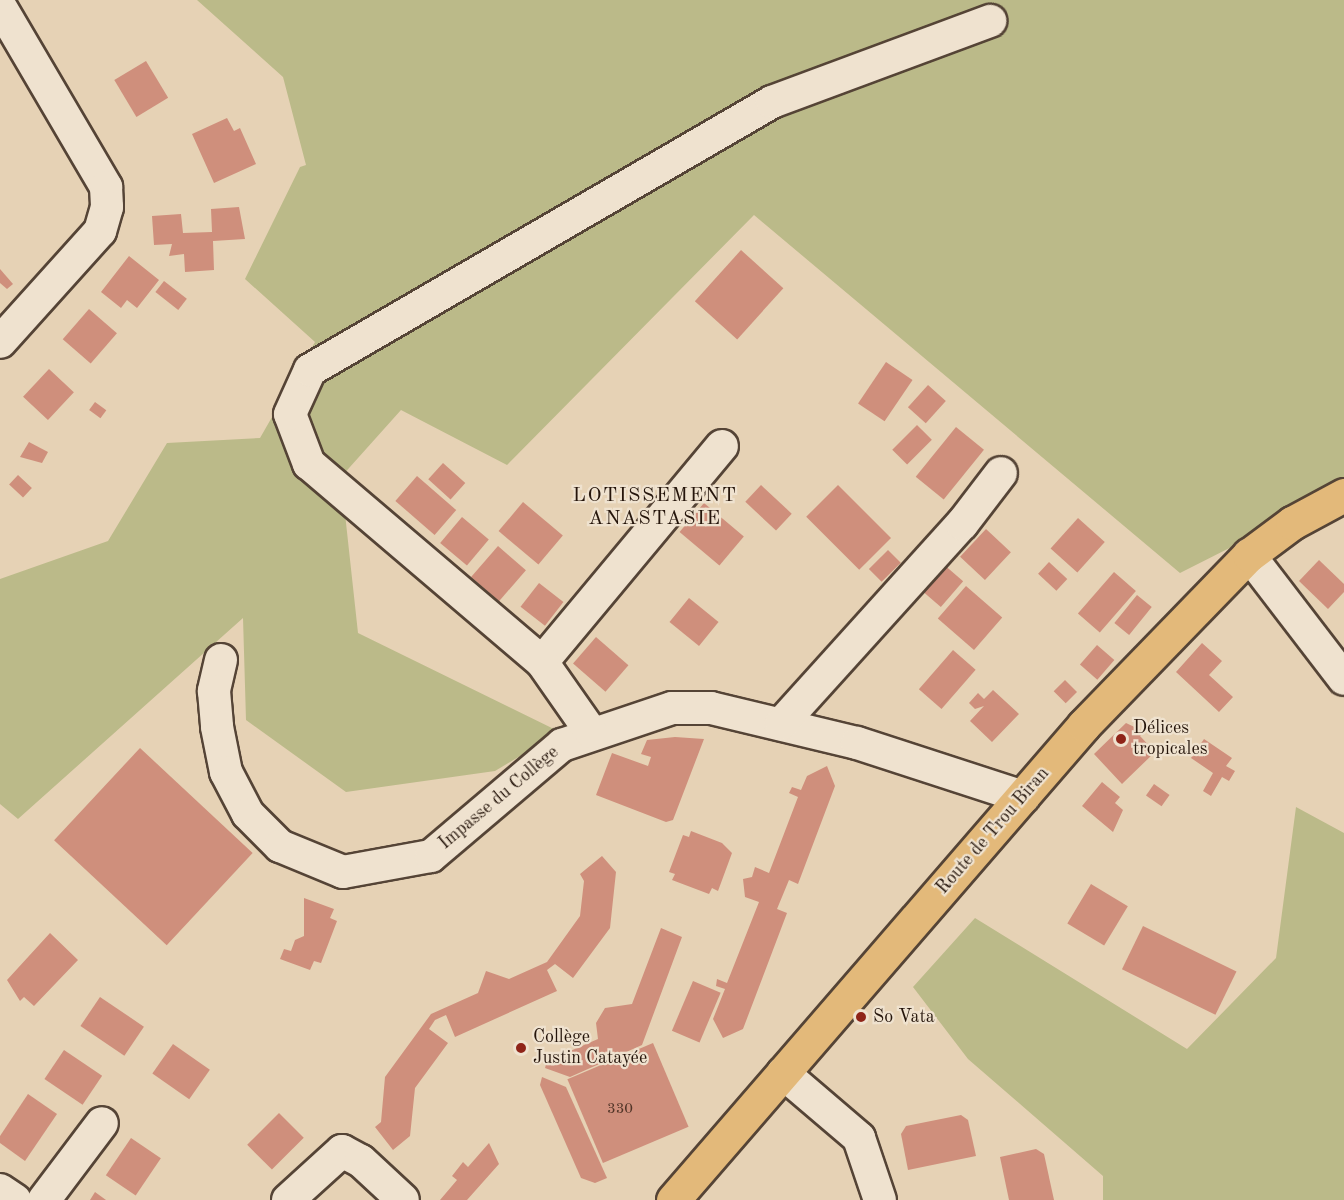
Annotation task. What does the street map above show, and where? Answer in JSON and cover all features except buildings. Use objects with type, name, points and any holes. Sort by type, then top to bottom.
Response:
[{"type":"main road","name":"Route de Trou Biran","points":[[673,1200],[1084,725],[1250,555],[1292,523],[1344,495]]},
{"type":"street","points":[[0,6],[106,187],[107,207],[100,231],[0,342]]},
{"type":"street","points":[[591,732],[542,662],[309,464],[290,414],[310,370],[772,102],[990,21]]},
{"type":"street","points":[[542,662],[722,446]]},
{"type":"street","points":[[781,724],[962,524],[1000,473]]},
{"type":"street","points":[[1250,555],[1344,679]]},
{"type":"street","name":"Impasse du Collège","points":[[221,660],[214,691],[217,727],[226,772],[248,814],[280,846],[343,872],[431,856],[562,745],[591,732],[672,708],[711,708],[781,724],[1023,797]]},
{"type":"street","points":[[783,1073],[859,1138],[880,1200]]},
{"type":"street","points":[[44,1200],[102,1123]]},
{"type":"street","points":[[288,1200],[342,1151],[361,1161],[403,1200]]},
{"type":"street","points":[[0,1190],[15,1200]]},
{"type":"shaded area","points":[[197,0],[1344,0],[1344,490],[1180,573],[754,215],[507,465],[401,410],[341,477],[358,633],[560,732],[495,771],[346,792],[246,720],[243,618],[18,819],[0,804],[0,579],[108,541],[167,443],[260,438],[315,342],[245,279],[300,167],[306,165],[283,77]]},
{"type":"shaded area","points":[[1296,807],[1344,833],[1344,1200],[1103,1200],[1103,1176],[968,1059],[913,987],[975,918],[1187,1049],[1276,958]]},
{"type":"place","name":"Délices tropicales","points":[[1121,739]]},
{"type":"place","name":"So Vata","points":[[861,1017]]},
{"type":"place","name":"Collège Justin Catayée","points":[[521,1048]]},
{"type":"district","name":"LOTISSEMENT ANASTASIE","points":[[655,508]]}]
